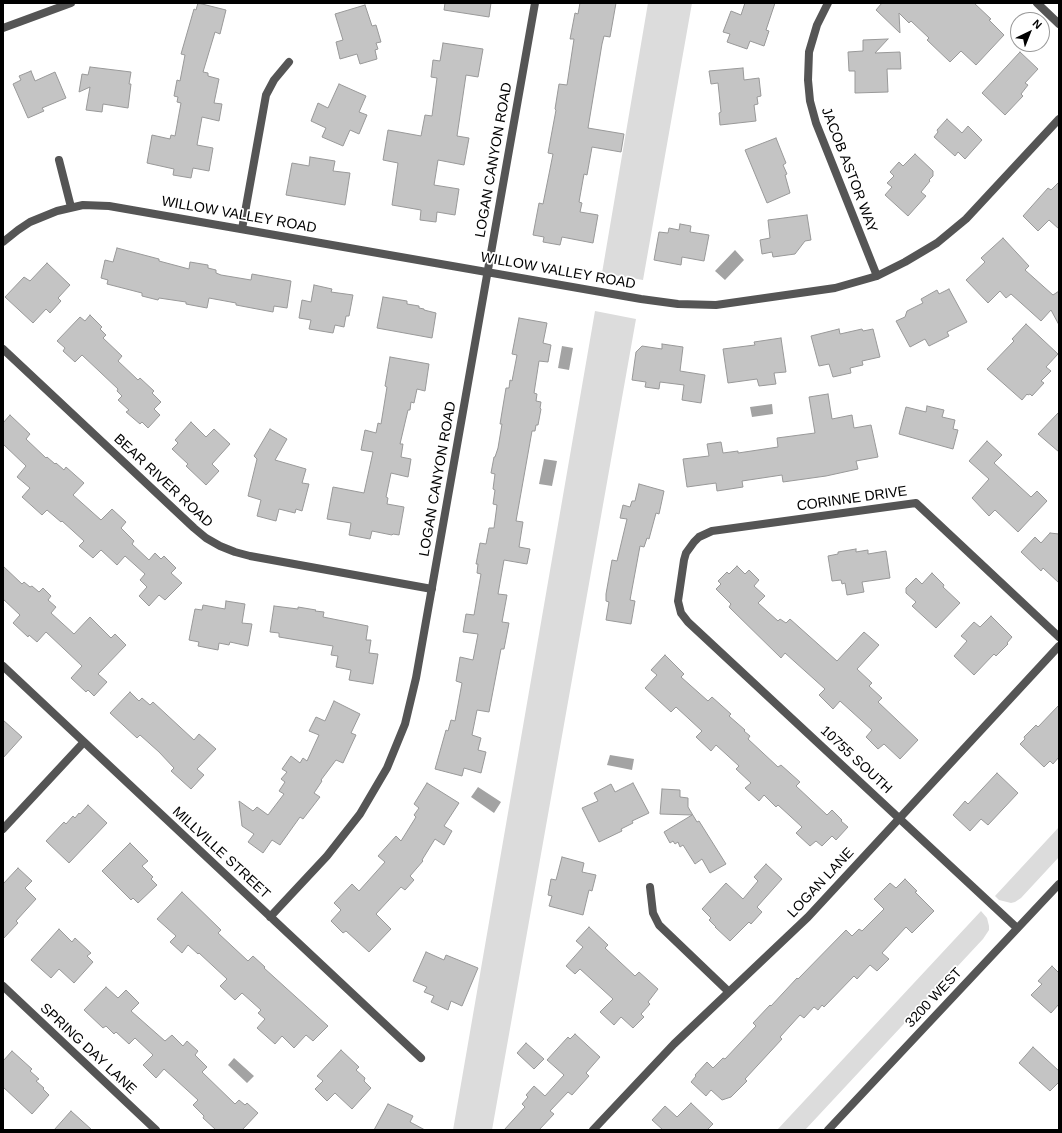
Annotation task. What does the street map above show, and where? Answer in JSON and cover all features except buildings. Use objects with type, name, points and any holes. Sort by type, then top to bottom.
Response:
[{"type":"street","points":[[3,28],[71,3]]},
{"type":"street","name":"LOGAN CANYON ROAD","points":[[270,916],[344,836],[368,803],[397,746],[411,701],[535,3]]},
{"type":"street","name":"JACOB ASTOR WAY","points":[[828,3],[817,25],[810,52],[808,80],[810,101],[816,123],[877,276]]},
{"type":"street","points":[[1037,3],[1059,24]]},
{"type":"street","points":[[242,229],[266,95],[274,80],[289,62]]},
{"type":"street","name":"WILLOW VALLEY ROAD","points":[[3,242],[30,222],[43,216],[71,207],[84,205],[109,206],[642,299],[697,305],[716,305],[822,291],[877,276],[895,268],[922,253],[952,231],[970,214],[1059,119]]},
{"type":"street","points":[[59,160],[71,207]]},
{"type":"street","name":"BEAR RIVER ROAD","points":[[3,349],[194,528],[206,538],[220,546],[250,556],[432,589]]},
{"type":"street","name":"CORINNE DRIVE","points":[[680,609],[679,593],[684,560],[694,542],[705,534],[712,531],[916,503],[1059,637]]},
{"type":"street","name":"10755 SOUTH","points":[[680,609],[681,614],[688,622],[1017,928]]},
{"type":"street","name":"LOGAN LANE","points":[[593,1130],[674,1044],[808,917],[1059,646]]},
{"type":"street","name":"MILLVILLE STREET","points":[[3,666],[421,1058]]},
{"type":"street","points":[[3,829],[84,742]]},
{"type":"street","name":"3200 WEST","points":[[828,1130],[1059,884]]},
{"type":"street","points":[[650,887],[653,913],[659,925],[729,992]]},
{"type":"street","name":"SPRING DAY LANE","points":[[3,986],[156,1130]]},
{"type":"shaded area","points":[[648,3],[692,3],[643,280],[602,273]]},
{"type":"shaded area","points":[[735,250],[744,260],[725,280],[715,271]]},
{"type":"shaded area","points":[[595,311],[636,319],[492,1130],[453,1130]]},
{"type":"shaded area","points":[[562,346],[573,348],[569,370],[558,368]]},
{"type":"shaded area","points":[[772,404],[773,414],[752,417],[750,407]]},
{"type":"shaded area","points":[[544,459],[557,461],[552,486],[539,484]]},
{"type":"shaded area","points":[[610,755],[634,759],[632,770],[607,765]]},
{"type":"shaded area","points":[[478,787],[501,802],[494,813],[471,797]]},
{"type":"shaded area","points":[[1059,827],[1059,857],[1021,898],[1011,903],[999,900],[995,896]]},
{"type":"shaded area","points":[[981,911],[987,918],[989,926],[989,930],[983,939],[805,1130],[777,1130]]},
{"type":"shaded area","points":[[234,1058],[254,1076],[247,1083],[228,1065]]}]
